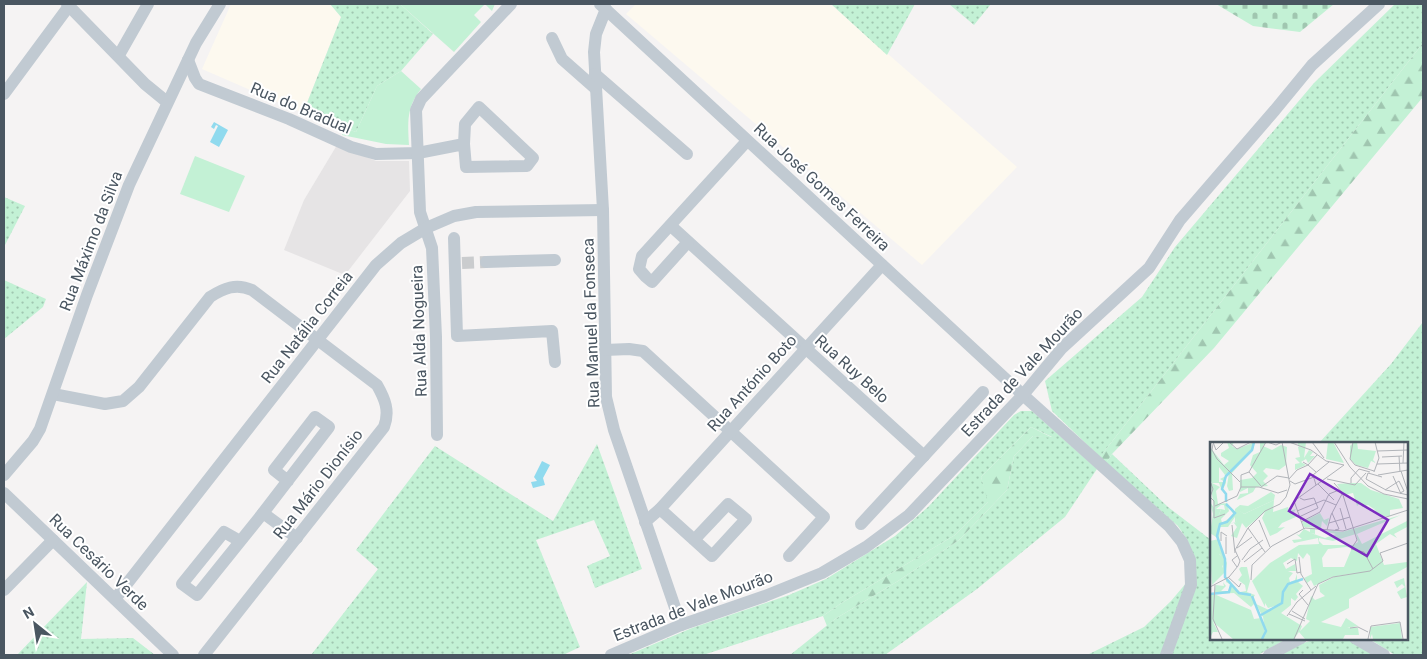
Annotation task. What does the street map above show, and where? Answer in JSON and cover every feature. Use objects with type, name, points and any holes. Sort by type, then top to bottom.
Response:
[{"type":"street","points":[[119,56],[148,4]]},
{"type":"street","name":"Rua Máximo da Silva","points":[[4,475],[33,441],[40,429],[112,227],[167,102],[211,17],[220,4]]},
{"type":"street","name":"Rua Máximo da Silva","points":[[211,17],[224,4]]},
{"type":"street","points":[[498,16],[504,4]]},
{"type":"street","points":[[498,16],[511,4]]},
{"type":"street","name":"Estrada de Vale Mourão","points":[[611,655],[681,625],[765,596],[822,573],[866,547],[910,515],[1023,395],[1062,348],[1149,268],[1180,220],[1312,65],[1379,4]]},
{"type":"street","points":[[4,94],[55,26],[68,5],[152,91],[167,102]]},
{"type":"street","name":"Rua José Gomes Ferreira","points":[[603,6],[1023,395],[1169,526],[1182,542],[1190,560],[1191,585],[1166,655]]},
{"type":"street","name":"Rua Manuel da Fonseca","points":[[603,6],[594,52],[603,210],[606,397],[614,430],[681,625]]},
{"type":"street","name":"Rua Alda Nogueira","points":[[437,434],[436,337],[432,248],[420,212],[415,115],[421,99],[498,16]]},
{"type":"street","points":[[552,38],[562,59],[596,89]]},
{"type":"street","name":"Rua do Bradual","points":[[188,60],[194,78],[199,84],[289,119],[351,147],[376,154],[418,152],[464,144]]},
{"type":"street","points":[[595,74],[687,154]]},
{"type":"street","points":[[479,107],[533,158],[528,166],[466,167],[464,144],[465,124],[479,107]]},
{"type":"street","points":[[688,242],[652,282],[639,269],[642,256],[748,141]]},
{"type":"street","name":"Rua Natália Correia","points":[[115,599],[376,265],[398,245],[426,228],[454,216],[476,212],[603,210]]},
{"type":"street","name":"Rua Ruy Belo","points":[[671,226],[924,456]]},
{"type":"street","points":[[454,238],[458,263],[456,289],[458,336],[552,332],[555,362]]},
{"type":"street","points":[[486,262],[555,260]]},
{"type":"street","name":"Rua António Boto","points":[[646,522],[660,509],[882,265]]},
{"type":"street","name":"Rua Mário Dionísio","points":[[53,394],[105,404],[124,401],[139,387],[210,297],[226,288],[237,286],[252,290],[377,385],[385,400],[387,415],[384,427],[204,655]]},
{"type":"street","points":[[434,291],[456,289]]},
{"type":"street","points":[[605,350],[629,349],[643,351],[824,517],[789,556]]},
{"type":"street","points":[[861,524],[982,392]]},
{"type":"street","points":[[240,541],[224,532],[182,584],[197,595],[288,481],[329,427],[315,417],[274,470],[288,481]]},
{"type":"street","name":"Rua Cesário Verde","points":[[4,493],[172,655]]},
{"type":"street","points":[[660,509],[694,540]]},
{"type":"street","points":[[262,513],[297,538]]},
{"type":"street","points":[[4,590],[52,540]]},
{"type":"street","points":[[1269,655],[1300,639]]},
{"type":"street","points":[[1357,639],[1384,655]]},
{"type":"shaded area","points":[[231,4],[330,4],[341,17],[303,113],[202,69]]},
{"type":"shaded area","points":[[636,4],[831,4],[1017,167],[922,265],[626,14]]},
{"type":"shaded area","points":[[337,145],[376,161],[409,161],[410,191],[345,275],[284,250],[304,200]]},
{"type":"green space","points":[[330,4],[400,4],[433,34],[401,71],[377,86],[356,132],[303,113],[341,17]]},
{"type":"green space","points":[[400,4],[485,4],[474,15],[481,22],[454,52]]},
{"type":"green space","points":[[485,4],[495,4],[492,11]]},
{"type":"green space","points":[[831,4],[915,4],[887,55]]},
{"type":"green space","points":[[949,4],[991,4],[974,25]]},
{"type":"green space","points":[[1216,4],[1334,4],[1300,32],[1253,26]]},
{"type":"green space","points":[[1395,4],[1423,4],[1423,43],[1100,457],[1052,411],[1045,381],[1142,297],[1175,247],[1314,83]]},
{"type":"green space","points":[[1423,43],[1423,97],[1214,348],[1112,454],[1106,463],[1100,457]]},
{"type":"green space","points":[[401,71],[421,89],[410,109],[408,122],[409,145],[386,144],[342,135],[345,128],[356,132],[377,86]]},
{"type":"green space","points":[[195,156],[245,176],[229,212],[180,194]]},
{"type":"green space","points":[[4,197],[25,206],[4,247]]},
{"type":"green space","points":[[4,280],[46,299],[43,307],[4,339]]},
{"type":"green space","points":[[1423,322],[1423,655],[1395,655],[1370,639],[1407,639],[1407,442],[1320,442],[1391,364]]},
{"type":"green space","points":[[1021,411],[1032,411],[1097,469],[1065,517],[977,589],[885,655],[790,655],[835,619],[898,581],[959,540],[1007,490],[1014,456],[1033,436],[1052,437],[1031,427],[981,477],[989,501],[955,535],[823,616],[703,655],[628,655],[692,628],[789,595],[826,579],[895,536],[928,507],[1014,415]]},
{"type":"green space","points":[[1031,427],[1053,438],[1033,436],[1014,456],[1007,490],[959,540],[827,626],[823,616],[955,535],[988,502],[981,477]]},
{"type":"green space","points":[[597,444],[642,569],[595,588],[587,566],[610,556],[594,520],[536,540],[580,647],[563,655],[311,655],[378,569],[356,550],[435,446],[553,521]]},
{"type":"green space","points":[[1112,454],[1168,507],[1210,539],[1210,639],[1286,639],[1258,655],[1171,655],[1195,587],[1188,541],[1178,526],[1106,463]]},
{"type":"green space","points":[[87,582],[81,639],[133,638],[155,655],[17,655]]},
{"type":"green space","points":[[1187,582],[1161,655],[1087,655],[1144,627],[1171,601]]},
{"type":"green space","points":[[1344,639],[1376,655],[1279,655],[1304,643],[1316,640]]},
{"type":"water","points":[[214,122],[228,130],[219,147],[210,142],[218,126],[216,125],[214,129],[211,127]]},
{"type":"water","points":[[542,461],[550,465],[543,478],[545,485],[533,488],[531,482],[537,481],[534,477]]},
{"type":"tunnel","points":[[462,263],[486,262]]}]
